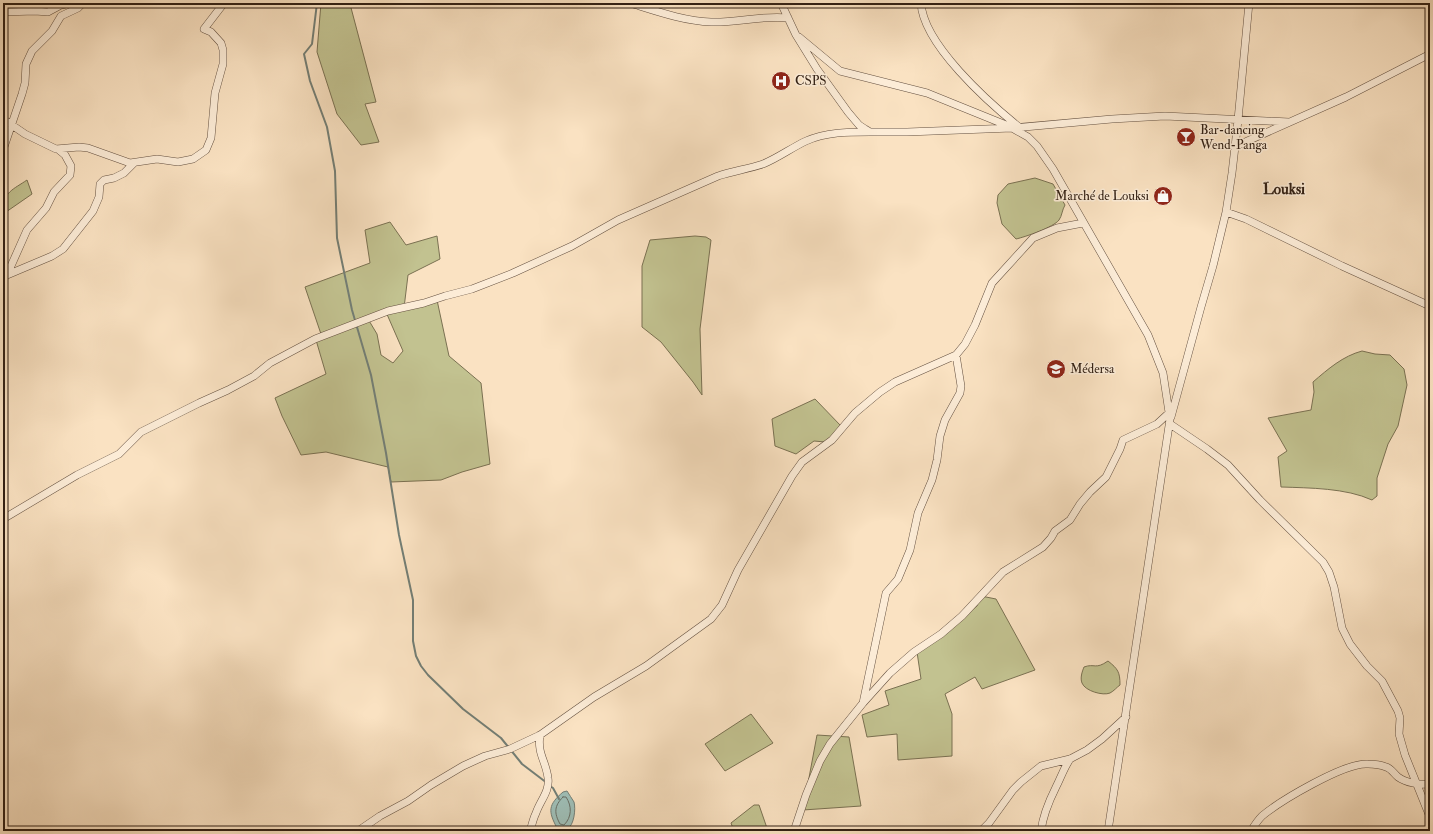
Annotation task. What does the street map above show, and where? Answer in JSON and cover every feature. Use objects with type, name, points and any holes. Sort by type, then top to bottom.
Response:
[{"type":"street","points":[[3,12],[48,12],[61,5],[70,3]]},
{"type":"street","points":[[3,150],[22,94],[25,83],[26,64],[32,50],[52,31],[61,16],[78,8],[83,3]]},
{"type":"street","points":[[59,150],[79,147],[88,148],[123,161],[134,163],[157,159],[178,162],[193,159],[206,150],[211,138],[215,93],[223,64],[223,50],[219,40],[211,32],[204,29],[224,3]]},
{"type":"street","points":[[630,3],[688,19],[711,22],[753,20],[776,17],[788,18]]},
{"type":"street","points":[[781,3],[796,35],[835,96],[859,125],[870,132]]},
{"type":"street","points":[[921,3],[924,21],[941,49],[994,107],[1015,128],[1028,137],[1037,146],[1053,169],[1148,335],[1163,372],[1170,418],[1228,465],[1260,500],[1323,562],[1329,572],[1334,586],[1342,628],[1350,644],[1367,666],[1382,681],[1398,711],[1400,718],[1399,734],[1405,755],[1418,784],[1430,817]]},
{"type":"street","points":[[1108,831],[1170,418],[1200,307],[1213,266],[1226,212],[1238,120],[1249,3]]},
{"type":"street","points":[[796,35],[840,71],[927,93],[1015,128]]},
{"type":"street","points":[[1234,147],[1346,97],[1430,54]]},
{"type":"street","points":[[3,519],[77,475],[119,454],[141,432],[228,390],[315,339],[388,311],[424,303],[472,289],[513,273],[572,246],[625,217],[718,176],[774,159],[806,141],[838,133],[1015,128],[1112,119],[1165,116],[1290,122]]},
{"type":"street","points":[[3,119],[39,142],[59,150],[65,155],[71,166],[70,175],[54,192],[46,208],[27,230],[5,276]]},
{"type":"street","points":[[5,276],[52,256],[63,249],[93,211],[99,197],[100,184],[107,179],[114,178],[124,173],[134,163]]},
{"type":"street","points":[[1226,212],[1246,219],[1342,266],[1430,306]]},
{"type":"street","points":[[358,831],[463,766],[485,756],[510,749],[540,735],[594,697],[646,666],[711,619],[722,605],[738,570],[792,476],[802,462],[832,440],[858,410],[880,392],[902,379],[956,355],[965,344],[975,325],[992,283],[1033,238],[1057,228],[1083,222]]},
{"type":"street","points":[[863,703],[886,593],[898,579],[910,550],[918,513],[932,480],[937,460],[940,436],[945,420],[960,393],[961,386],[956,355]]},
{"type":"street","points":[[794,831],[806,795],[820,762],[830,744],[863,703],[890,673],[914,652],[941,634],[962,616],[1003,572],[1043,547],[1052,538],[1055,531],[1070,520],[1090,492],[1106,477],[1120,449],[1122,440],[1170,418]]},
{"type":"street","points":[[981,831],[1013,790],[1041,766],[1070,759],[1087,750],[1102,740],[1126,717]]},
{"type":"street","points":[[530,831],[535,813],[546,793],[548,786],[548,778],[540,752],[540,735]]},
{"type":"street","points":[[1041,831],[1043,816],[1051,796],[1070,759]]},
{"type":"street","points":[[1251,831],[1255,823],[1261,817],[1277,805],[1317,781],[1350,768],[1367,764],[1387,767],[1399,778],[1418,784],[1430,784]]},
{"type":"green space","points":[[321,3],[350,4],[376,102],[365,104],[379,142],[361,145],[337,114],[317,52]]},
{"type":"green space","points":[[1035,178],[1053,184],[1065,205],[1059,220],[1056,223],[1016,239],[1002,224],[997,203],[998,195],[1008,184]]},
{"type":"green space","points":[[27,180],[32,194],[6,212],[3,210],[3,204],[7,195]]},
{"type":"green space","points":[[390,222],[406,245],[437,236],[440,259],[408,275],[404,308],[437,300],[449,356],[481,383],[490,464],[441,480],[391,482],[388,467],[326,452],[301,455],[275,398],[326,374],[316,340],[322,337],[305,287],[370,263],[365,230]],"holes":[[[386,312],[403,351],[393,363],[381,355],[377,334],[368,319]]]},
{"type":"green space","points":[[695,236],[706,237],[711,240],[700,329],[702,395],[661,342],[642,327],[642,266],[650,240]]},
{"type":"green space","points":[[1362,351],[1390,355],[1404,369],[1407,385],[1398,426],[1388,444],[1377,478],[1377,496],[1372,500],[1351,493],[1339,491],[1316,488],[1281,487],[1278,457],[1287,451],[1268,418],[1311,410],[1314,392],[1313,382],[1348,356]]},
{"type":"green space","points":[[815,399],[841,426],[832,437],[825,442],[814,441],[796,454],[775,446],[772,419]]},
{"type":"green space","points":[[981,596],[996,599],[1035,670],[982,689],[975,677],[945,694],[952,714],[952,756],[898,760],[897,734],[867,737],[862,715],[889,705],[885,691],[921,679],[917,652],[977,606]]},
{"type":"green space","points":[[1108,661],[1118,671],[1120,685],[1107,694],[1094,692],[1084,686],[1081,679],[1084,667],[1098,666]]},
{"type":"green space","points":[[751,714],[773,743],[725,771],[705,744]]},
{"type":"green space","points":[[817,735],[849,737],[861,806],[803,810]]},
{"type":"green space","points":[[754,805],[759,805],[768,831],[734,831],[731,823]]},
{"type":"water","points":[[567,791],[575,805],[573,821],[567,829],[557,828],[552,817],[551,808],[554,801],[563,792]]},
{"type":"waterway","points":[[317,3],[312,44],[304,54],[310,81],[327,127],[335,171],[337,238],[352,310],[371,375],[386,453],[399,535],[413,600],[413,641],[416,656],[428,675],[463,709],[501,738],[522,764],[547,783]]},
{"type":"waterway","points":[[550,786],[553,788],[559,799]]},
{"type":"place","name":"CSPS","points":[[781,81]]},
{"type":"place","name":"Bar-dancing Wend-Panga","points":[[1186,137]]},
{"type":"place","name":"Marché de Louksi","points":[[1163,196]]},
{"type":"place","name":"Médersa","points":[[1056,369]]},
{"type":"district","name":"Louksi","points":[[1284,189]]}]
